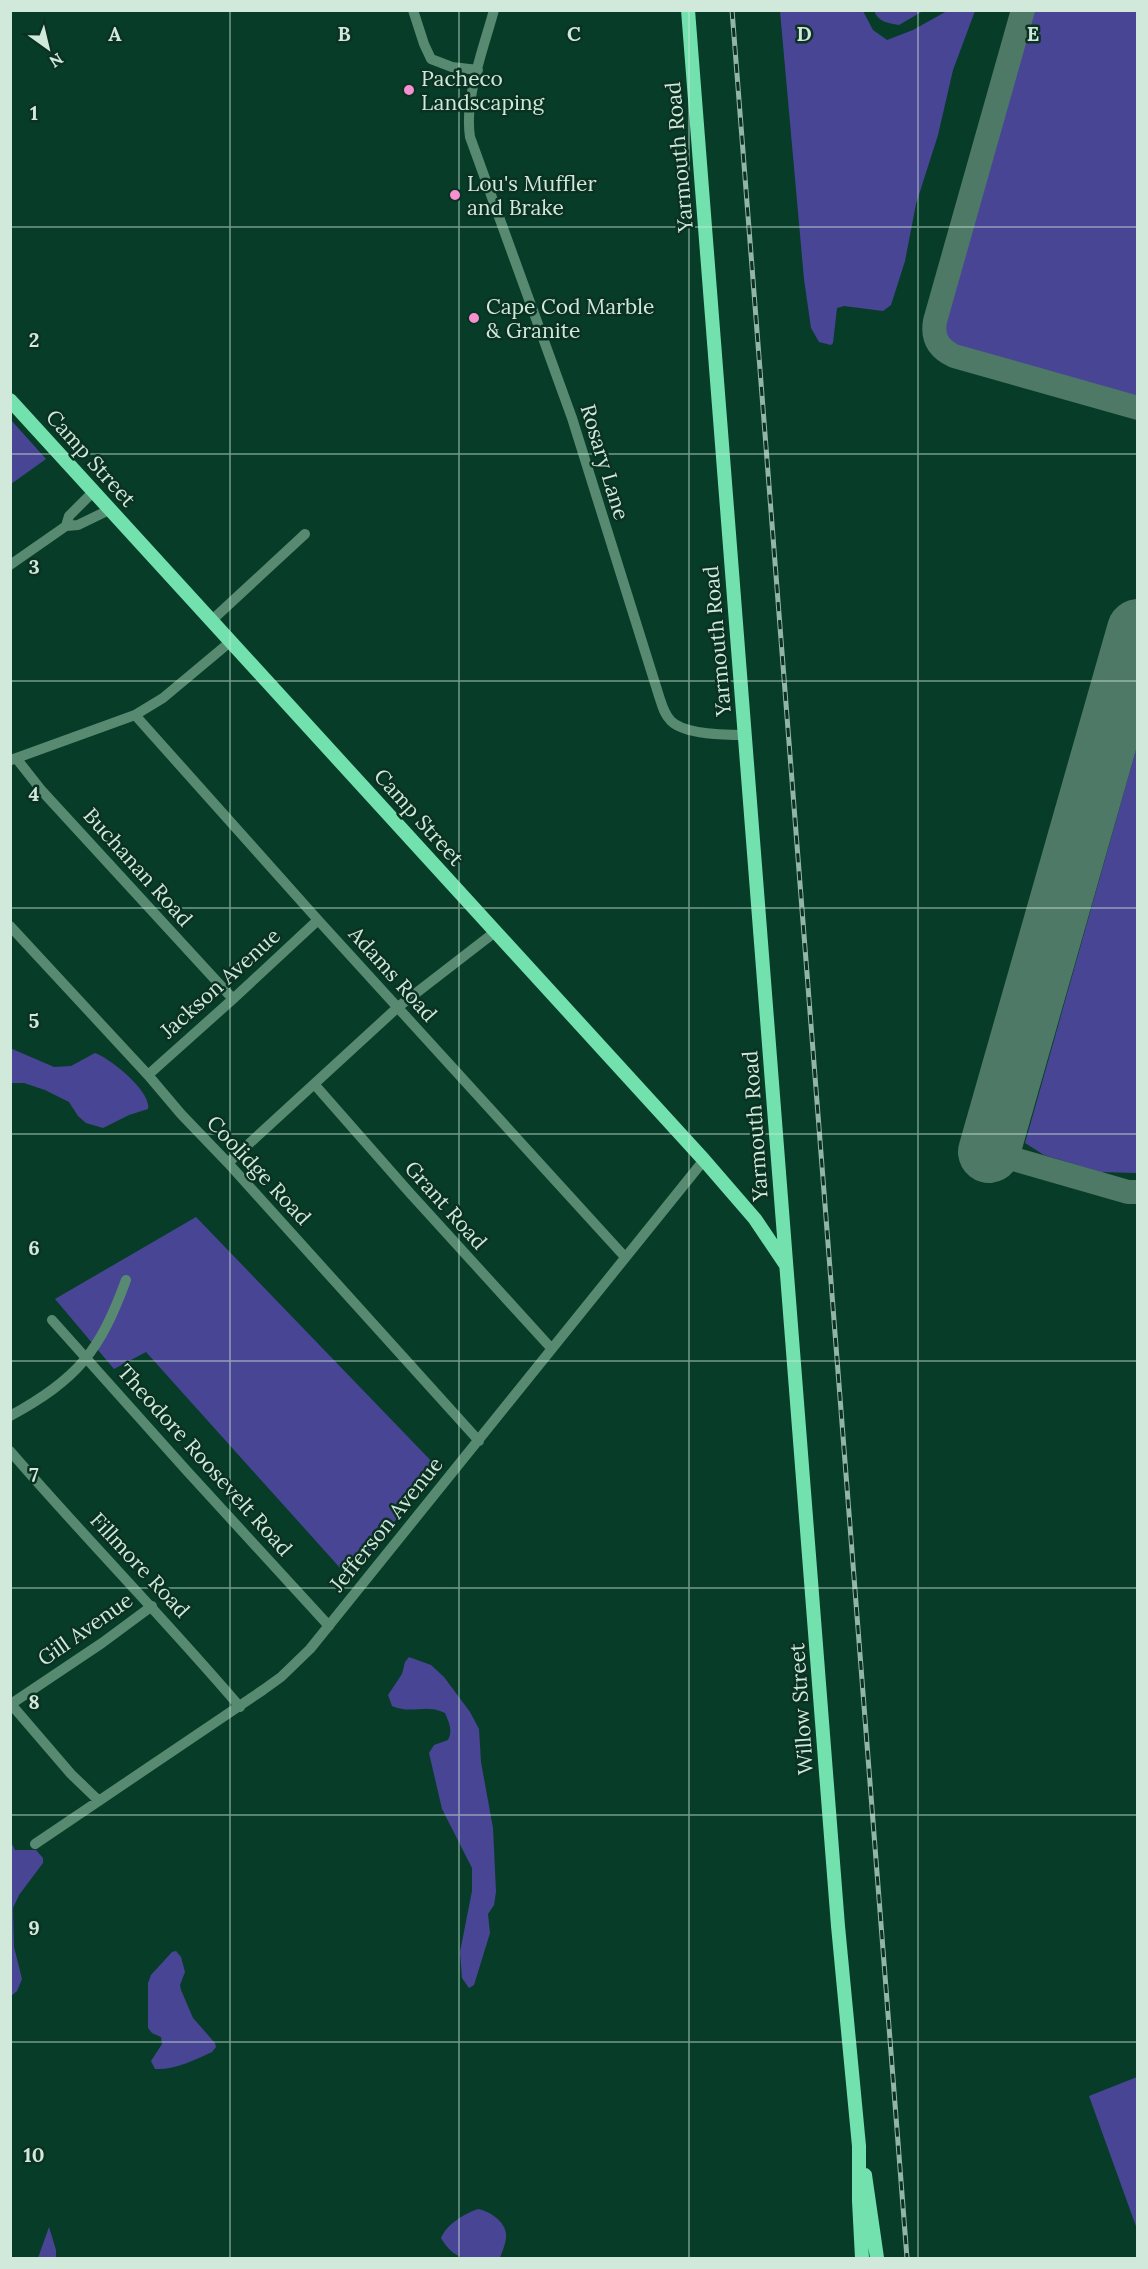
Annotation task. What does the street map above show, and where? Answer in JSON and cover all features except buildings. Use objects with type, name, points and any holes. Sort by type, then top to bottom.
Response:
[{"type":"main road","name":"Yarmouth Road","points":[[688,10],[788,1269]]},
{"type":"main road","name":"Camp Street","points":[[10,400],[704,1160],[755,1219],[788,1269]]},
{"type":"main road","points":[[755,1219],[783,1216]]},
{"type":"main road","name":"Willow Street","points":[[788,1269],[837,1908],[859,2146],[862,2259]]},
{"type":"main road","name":"Willow Street","points":[[859,2146],[870,2199],[877,2259]]},
{"type":"street","points":[[413,10],[420,35],[431,59],[452,67],[477,70]]},
{"type":"street","name":"Rosary Lane","points":[[495,10],[477,70],[469,115],[469,132],[572,418],[664,711],[676,725],[688,730],[723,735],[746,735]]},
{"type":"street","points":[[66,526],[69,516],[93,492]]},
{"type":"street","points":[[10,565],[66,526],[78,525],[109,510]]},
{"type":"street","points":[[211,621],[305,534]]},
{"type":"street","points":[[13,759],[135,715],[164,698],[230,642]]},
{"type":"street","name":"Adams Road","points":[[135,715],[625,1257]]},
{"type":"street","name":"Buchanan Road","points":[[13,759],[233,999]]},
{"type":"street","name":"Jackson Avenue","points":[[148,1075],[318,920]]},
{"type":"street","name":"Coolidge Road","points":[[10,926],[478,1440]]},
{"type":"street","points":[[228,1163],[398,1007],[495,932]]},
{"type":"street","name":"Grant Road","points":[[315,1085],[551,1348]]},
{"type":"street","name":"Jefferson Avenue","points":[[35,1844],[240,1707],[281,1677],[310,1649],[704,1160]]},
{"type":"street","points":[[10,1416],[64,1382],[86,1360],[112,1317],[126,1280]]},
{"type":"street","name":"Theodore Roosevelt Road","points":[[52,1320],[329,1626]]},
{"type":"street","name":"Fillmore Road","points":[[10,1450],[240,1707]]},
{"type":"street","name":"Gill Avenue","points":[[11,1704],[102,1643],[152,1606]]},
{"type":"street","points":[[11,1704],[71,1774],[99,1801]]},
{"type":"shaded area","points":[[780,11],[863,11],[873,30],[887,40],[913,30],[947,11],[975,11],[953,70],[938,135],[916,204],[905,261],[891,305],[883,311],[844,306],[837,308],[831,345],[819,342],[811,328],[804,279]]},
{"type":"shaded area","points":[[874,11],[923,11],[899,25],[881,20]]},
{"type":"shaded area","points":[[1032,11],[1137,11],[1137,399],[956,349],[945,338],[945,315]]},
{"type":"shaded area","points":[[11,420],[46,459],[10,484]]},
{"type":"shaded area","points":[[1137,746],[1137,1170],[1136,1173],[1100,1172],[1044,1155],[1025,1143]]},
{"type":"shaded area","points":[[10,1048],[54,1067],[71,1066],[95,1053],[102,1056],[129,1076],[137,1085],[144,1094],[148,1109],[129,1115],[103,1128],[86,1123],[78,1116],[69,1102],[24,1083],[11,1083]]},
{"type":"shaded area","points":[[196,1217],[437,1467],[350,1579],[146,1352],[114,1369],[55,1299]]},
{"type":"shaded area","points":[[409,1657],[431,1665],[444,1677],[470,1712],[479,1729],[481,1762],[493,1828],[496,1892],[494,1905],[488,1914],[490,1933],[474,1985],[469,1988],[462,1978],[460,1952],[472,1891],[472,1868],[442,1809],[429,1753],[434,1745],[448,1740],[450,1726],[445,1713],[438,1710],[392,1706],[388,1695],[402,1674]]},
{"type":"shaded area","points":[[11,1820],[12,1844],[15,1850],[36,1850],[43,1858],[43,1863],[19,1895],[13,1908],[14,1947],[22,1979],[17,1991],[11,1996]]},
{"type":"shaded area","points":[[176,1951],[181,1957],[185,1972],[180,1985],[181,1990],[193,2018],[216,2047],[212,2052],[184,2064],[155,2069],[151,2061],[162,2044],[161,2037],[152,2033],[148,2028],[148,1983],[151,1975],[172,1952]]},
{"type":"shaded area","points":[[1138,2077],[1137,2229],[1089,2096]]},
{"type":"shaded area","points":[[478,2209],[496,2217],[505,2229],[506,2240],[500,2258],[474,2259],[460,2256],[453,2253],[441,2238],[456,2220]]},
{"type":"shaded area","points":[[49,2227],[56,2258],[38,2258]]},
{"type":"taxiway","points":[[1023,10],[935,321],[936,338],[944,350],[954,356],[1138,408]]},
{"type":"taxiway","points":[[989,1152],[1128,1192],[1138,1192]]},
{"type":"runway","points":[[989,1152],[1138,630]]},
{"type":"railway","points":[[732,10],[907,2258]]},
{"type":"place","name":"Pacheco Landscaping","points":[[409,90]]},
{"type":"place","name":"Lou's Muffler and Brake","points":[[455,195]]},
{"type":"place","name":"Cape Cod Marble & Granite","points":[[474,318]]}]
